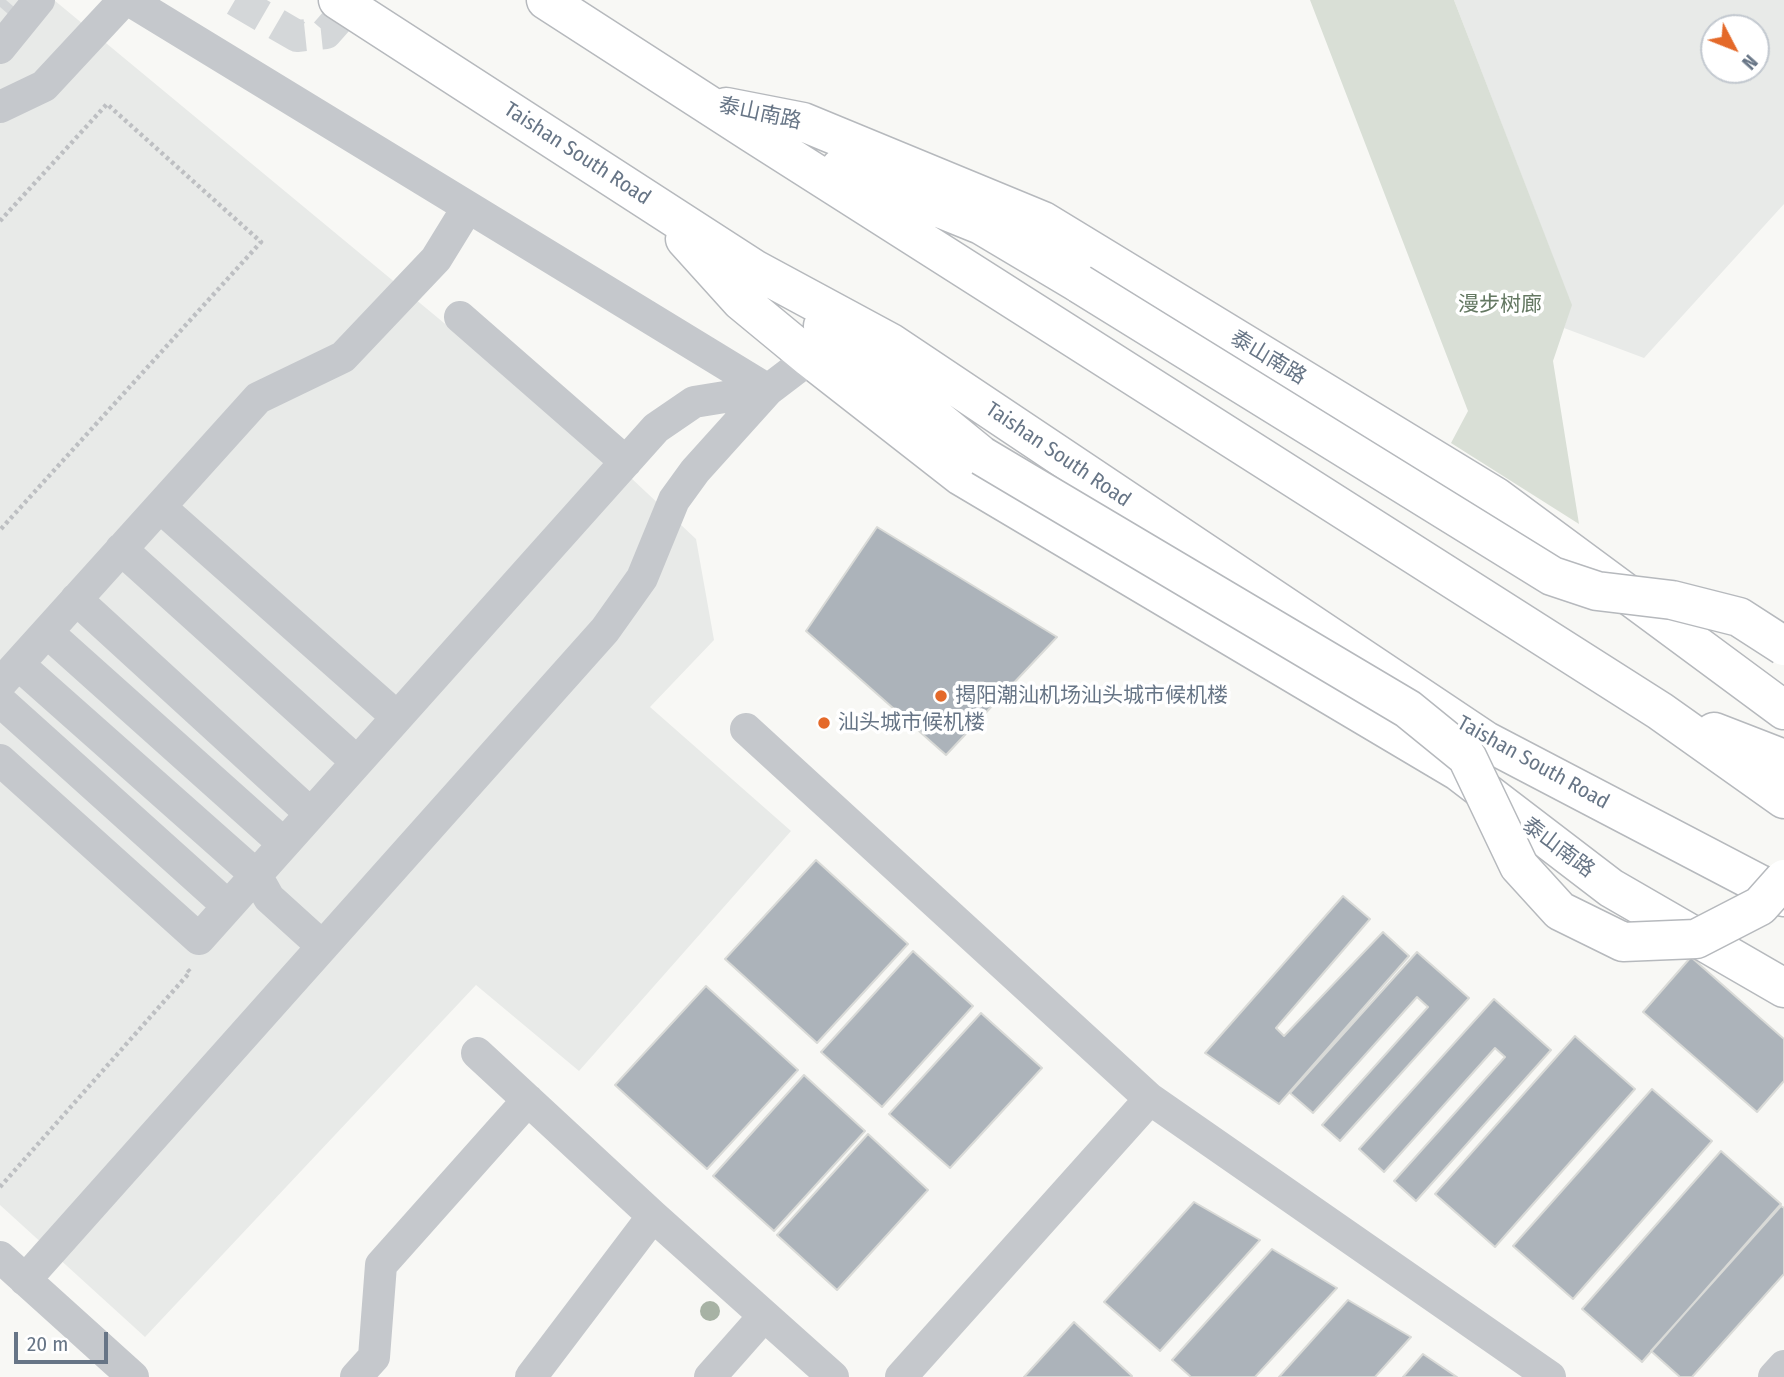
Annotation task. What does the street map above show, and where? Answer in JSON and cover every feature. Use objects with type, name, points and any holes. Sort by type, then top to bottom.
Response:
[{"type":"highway","name":"Taishan South Road","points":[[338,0],[754,269],[891,343],[1486,741],[1784,897]]},
{"type":"highway","points":[[546,0],[1660,711],[1784,799]]},
{"type":"highway","name":"泰山南路","points":[[704,102],[803,122],[1043,221],[1496,497],[1784,710]]},
{"type":"highway","points":[[752,133],[981,225],[1552,576],[1597,591],[1672,600],[1740,617],[1784,646]]},
{"type":"highway","name":"泰山南路","points":[[650,202],[741,301],[961,476],[1458,771],[1611,888],[1784,988]]},
{"type":"highway","points":[[754,269],[982,456],[1409,709],[1467,757],[1519,866],[1560,911],[1623,942],[1696,939],[1760,906],[1784,879]]},
{"type":"highway","points":[[1660,711],[1784,759]]},
{"type":"highway","points":[[1486,741],[1611,888]]},
{"type":"street","points":[[0,48],[39,0]]},
{"type":"street","points":[[0,107],[44,86],[124,0]]},
{"type":"street","points":[[130,0],[768,390]]},
{"type":"street","points":[[322,946],[269,898],[256,875],[9,674],[258,398],[343,357],[436,259],[468,207]]},
{"type":"street","points":[[460,317],[626,462]]},
{"type":"street","points":[[25,1280],[605,631],[642,578],[674,500],[695,471],[768,390],[810,358],[846,344],[891,343]]},
{"type":"street","points":[[0,760],[199,939],[656,428],[694,402],[768,390]]},
{"type":"street","points":[[160,507],[397,717]]},
{"type":"street","points":[[121,549],[357,762]]},
{"type":"street","points":[[76,599],[311,814]]},
{"type":"street","points":[[47,632],[284,844]]},
{"type":"street","points":[[0,701],[228,906]]},
{"type":"street","points":[[746,729],[1150,1099],[1550,1377]]},
{"type":"street","points":[[477,1053],[653,1216],[834,1377]]},
{"type":"street","points":[[901,1377],[1150,1099]]},
{"type":"street","points":[[356,1377],[374,1357],[381,1265],[528,1100]]},
{"type":"street","points":[[531,1377],[653,1216]]},
{"type":"street","points":[[0,1257],[133,1377]]},
{"type":"street","points":[[710,1377],[764,1315]]},
{"type":"street","points":[[1774,1377],[1784,1366]]},
{"type":"path","points":[[0,221],[107,104],[261,242],[0,530]]},
{"type":"path","points":[[0,1187],[190,972],[180,963]]},
{"type":"shaded area","points":[[0,0],[54,0],[630,477],[696,539],[714,640],[650,707],[791,831],[579,1071],[476,985],[145,1337],[0,1205]]},
{"type":"shaded area","points":[[1454,0],[1784,0],[1784,204],[1644,358],[1564,328],[1571,304]]},
{"type":"green space","name":"漫步树廊","points":[[1310,0],[1454,0],[1572,305],[1553,361],[1579,524],[1451,443],[1468,411]]},
{"type":"building","name":"揭阳潮汕机场汕头城市候机楼","points":[[877,527],[1057,637],[946,755],[806,631]]},
{"type":"building","points":[[816,860],[908,944],[817,1043],[725,959]]},
{"type":"building","points":[[1343,896],[1370,919],[1276,1028],[1284,1036],[1383,932],[1409,956],[1279,1104],[1205,1053]]},
{"type":"building","points":[[913,951],[973,1006],[882,1107],[821,1052]]},
{"type":"building","points":[[1417,952],[1469,998],[1340,1141],[1322,1125],[1428,1007],[1417,997],[1313,1113],[1290,1093]]},
{"type":"building","points":[[1691,957],[1784,1039],[1784,1081],[1757,1112],[1643,1012]]},
{"type":"building","points":[[706,986],[798,1070],[707,1169],[615,1085]]},
{"type":"building","points":[[1494,999],[1551,1050],[1416,1201],[1394,1181],[1505,1057],[1495,1048],[1384,1172],[1359,1149]]},
{"type":"building","points":[[981,1013],[1042,1068],[950,1168],[889,1114]]},
{"type":"building","points":[[1575,1036],[1635,1089],[1495,1247],[1435,1194]]},
{"type":"building","points":[[804,1075],[865,1131],[774,1231],[713,1176]]},
{"type":"building","points":[[1652,1089],[1712,1141],[1573,1299],[1513,1246]]},
{"type":"building","points":[[868,1134],[928,1190],[837,1290],[777,1235]]},
{"type":"building","points":[[1721,1151],[1781,1204],[1642,1362],[1582,1309]]},
{"type":"building","points":[[1194,1202],[1260,1240],[1160,1351],[1104,1302]]},
{"type":"building","points":[[1781,1206],[1784,1208],[1784,1274],[1692,1377],[1680,1377],[1651,1351]]},
{"type":"building","points":[[1272,1249],[1337,1288],[1255,1377],[1191,1377],[1172,1360]]},
{"type":"building","points":[[1348,1300],[1411,1337],[1375,1377],[1279,1377]]},
{"type":"building","points":[[1074,1322],[1132,1376],[1024,1377]]},
{"type":"building","points":[[1423,1354],[1457,1377],[1403,1377]]},
{"type":"tunnel","points":[[0,7],[6,0]]},
{"type":"tunnel","points":[[235,0],[297,36],[326,33],[355,0]]},
{"type":"place","name":"揭阳潮汕机场汕头城市候机楼","points":[[941,696]]},
{"type":"place","name":"汕头城市候机楼","points":[[824,723]]}]
